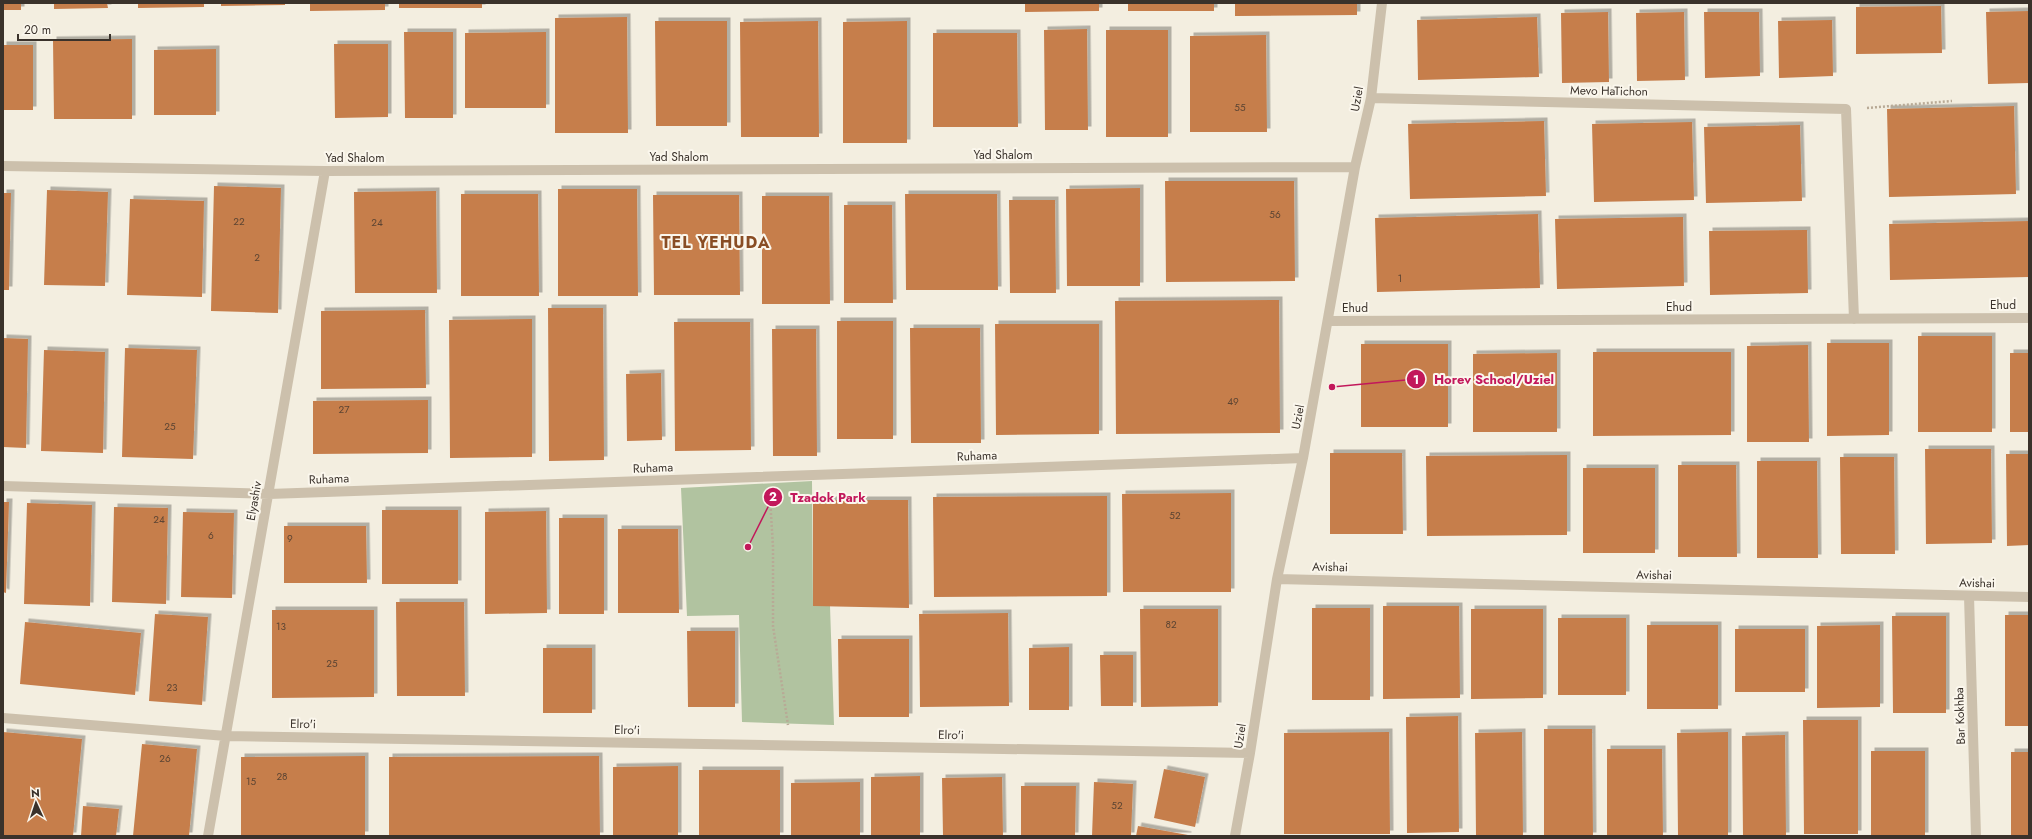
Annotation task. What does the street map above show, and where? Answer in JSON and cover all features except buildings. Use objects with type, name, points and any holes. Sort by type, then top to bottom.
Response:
[{"type":"street","name":"Uziel","points":[[1235,836],[1278,579],[1329,321],[1355,167],[1371,98],[1382,3]]},
{"type":"street","name":"Mevo HaTichon","points":[[1371,98],[1846,109]]},
{"type":"street","points":[[1846,109],[1854,319]]},
{"type":"street","name":"Yad Shalom","points":[[3,166],[325,171],[1355,167]]},
{"type":"street","name":"Elyashiv","points":[[208,836],[325,171]]},
{"type":"street","name":"Ehud","points":[[1329,321],[2029,318]]},
{"type":"street","name":"Ruhama","points":[[3,486],[269,494],[1303,458]]},
{"type":"street","name":"Avishai","points":[[1278,579],[2029,597]]},
{"type":"street","name":"Bar Kokhba","points":[[1969,596],[1976,836]]},
{"type":"street","name":"Elro'i","points":[[3,718],[226,736],[1250,753]]},
{"type":"path","points":[[1846,109],[1952,101]]},
{"type":"path","points":[[769,477],[773,547],[773,626],[791,746]]},
{"type":"green space","points":[[812,481],[813,605],[830,606],[834,725],[742,722],[739,615],[687,616],[681,488]]},
{"type":"place","name":"Horev School/Uziel","points":[[1332,387]]},
{"type":"place","name":"Tzadok Park","points":[[748,547]]},
{"type":"district","name":"TEL YEHUDA","points":[[716,242]]}]
